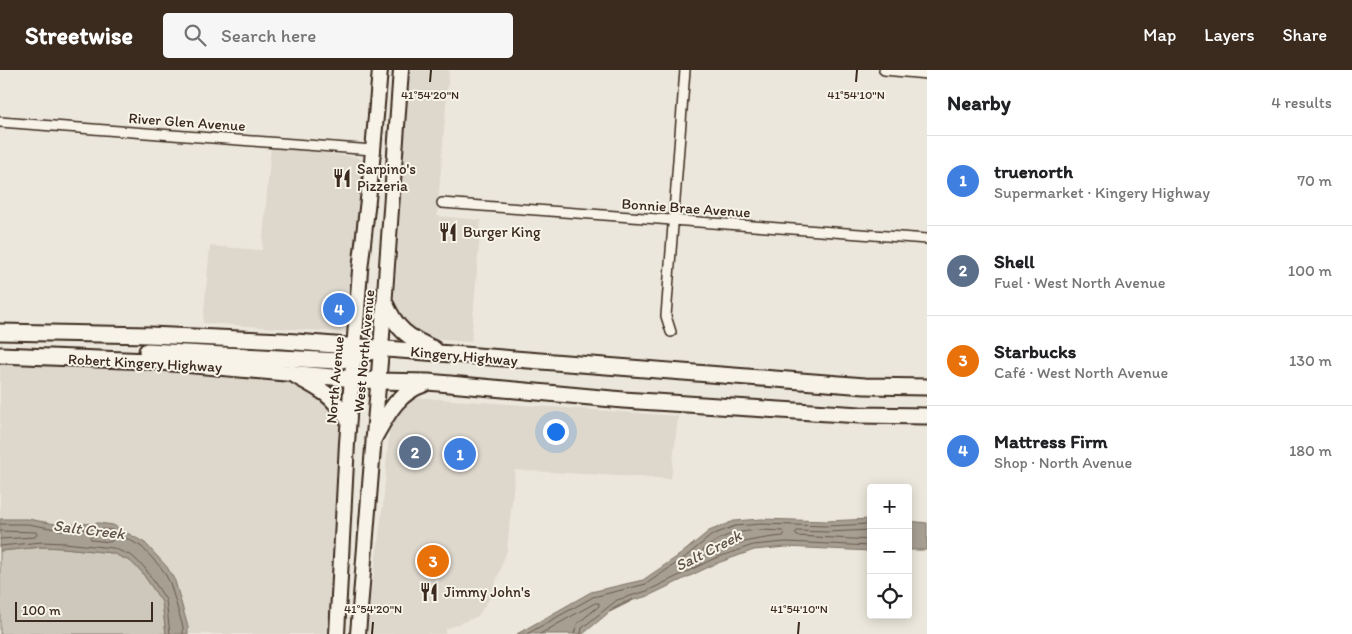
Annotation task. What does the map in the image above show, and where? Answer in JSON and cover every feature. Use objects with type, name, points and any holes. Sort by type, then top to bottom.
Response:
[{"type":"highway","points":[[385,303],[391,316],[406,335],[413,340],[447,354]]},
{"type":"highway","name":"Kingery Highway","points":[[0,332],[149,335],[283,341],[354,352],[381,349],[865,386],[927,387]]},
{"type":"highway","points":[[87,358],[118,350],[338,361],[354,352]]},
{"type":"highway","name":"Robert Kingery Highway","points":[[0,355],[149,361],[290,372]]},
{"type":"highway","points":[[290,372],[333,398],[348,419]]},
{"type":"highway","name":"Kingery Highway","points":[[290,372],[378,381],[428,382],[623,400],[860,415],[927,416]]},
{"type":"highway","points":[[374,438],[397,400],[413,388],[428,382]]},
{"type":"main road","name":"North Avenue","points":[[337,634],[348,419],[360,270],[380,70]]},
{"type":"main road","name":"West North Avenue","points":[[358,634],[385,303],[401,70]]},
{"type":"street","points":[[671,332],[666,316],[685,70]]},
{"type":"street","points":[[884,70],[927,74]]},
{"type":"street","name":"River Glen Avenue","points":[[0,122],[373,150]]},
{"type":"street","name":"Bonnie Brae Avenue","points":[[442,203],[927,239]]},
{"type":"shaded area","points":[[410,70],[449,70],[437,216],[481,220],[471,342],[429,339],[408,331],[394,308]]},
{"type":"shaded area","points":[[271,147],[357,157],[365,165],[348,321],[340,332],[203,323],[210,246],[262,250]]},
{"type":"shaded area","points":[[79,362],[347,382],[331,634],[182,634],[144,549],[0,527],[0,363]]},
{"type":"shaded area","points":[[411,397],[678,416],[671,479],[515,470],[507,550],[491,596],[478,616],[446,629],[445,634],[366,634],[383,504],[390,423],[392,415]]},
{"type":"shaded area","points":[[42,547],[112,553],[130,561],[141,571],[162,602],[166,634],[0,634],[0,551]]},
{"type":"water","points":[[0,519],[28,519],[61,525],[99,523],[113,525],[145,543],[167,567],[175,581],[188,627],[188,634],[166,634],[162,602],[141,571],[130,561],[112,553],[64,548],[42,547],[0,551]]},
{"type":"water","points":[[761,519],[827,521],[867,519],[867,551],[786,547],[754,550],[715,564],[648,596],[619,604],[583,634],[517,634],[591,592],[643,580],[681,554],[709,531],[734,521]]},
{"type":"water","points":[[912,521],[927,523],[927,550],[912,550]]},
{"type":"waterway","name":"Salt Creek","points":[[610,611],[632,600]]},
{"type":"place","name":"Sarpino's Pizzeria","points":[[342,178]]},
{"type":"place","name":"Burger King","points":[[448,232]]},
{"type":"place","name":"Mattress Firm","points":[[339,309]]},
{"type":"place","name":"Shell","points":[[415,452]]},
{"type":"place","name":"truenorth","points":[[460,454]]},
{"type":"place","name":"Starbucks","points":[[433,561]]},
{"type":"place","name":"Jimmy John's","points":[[429,592]]}]
